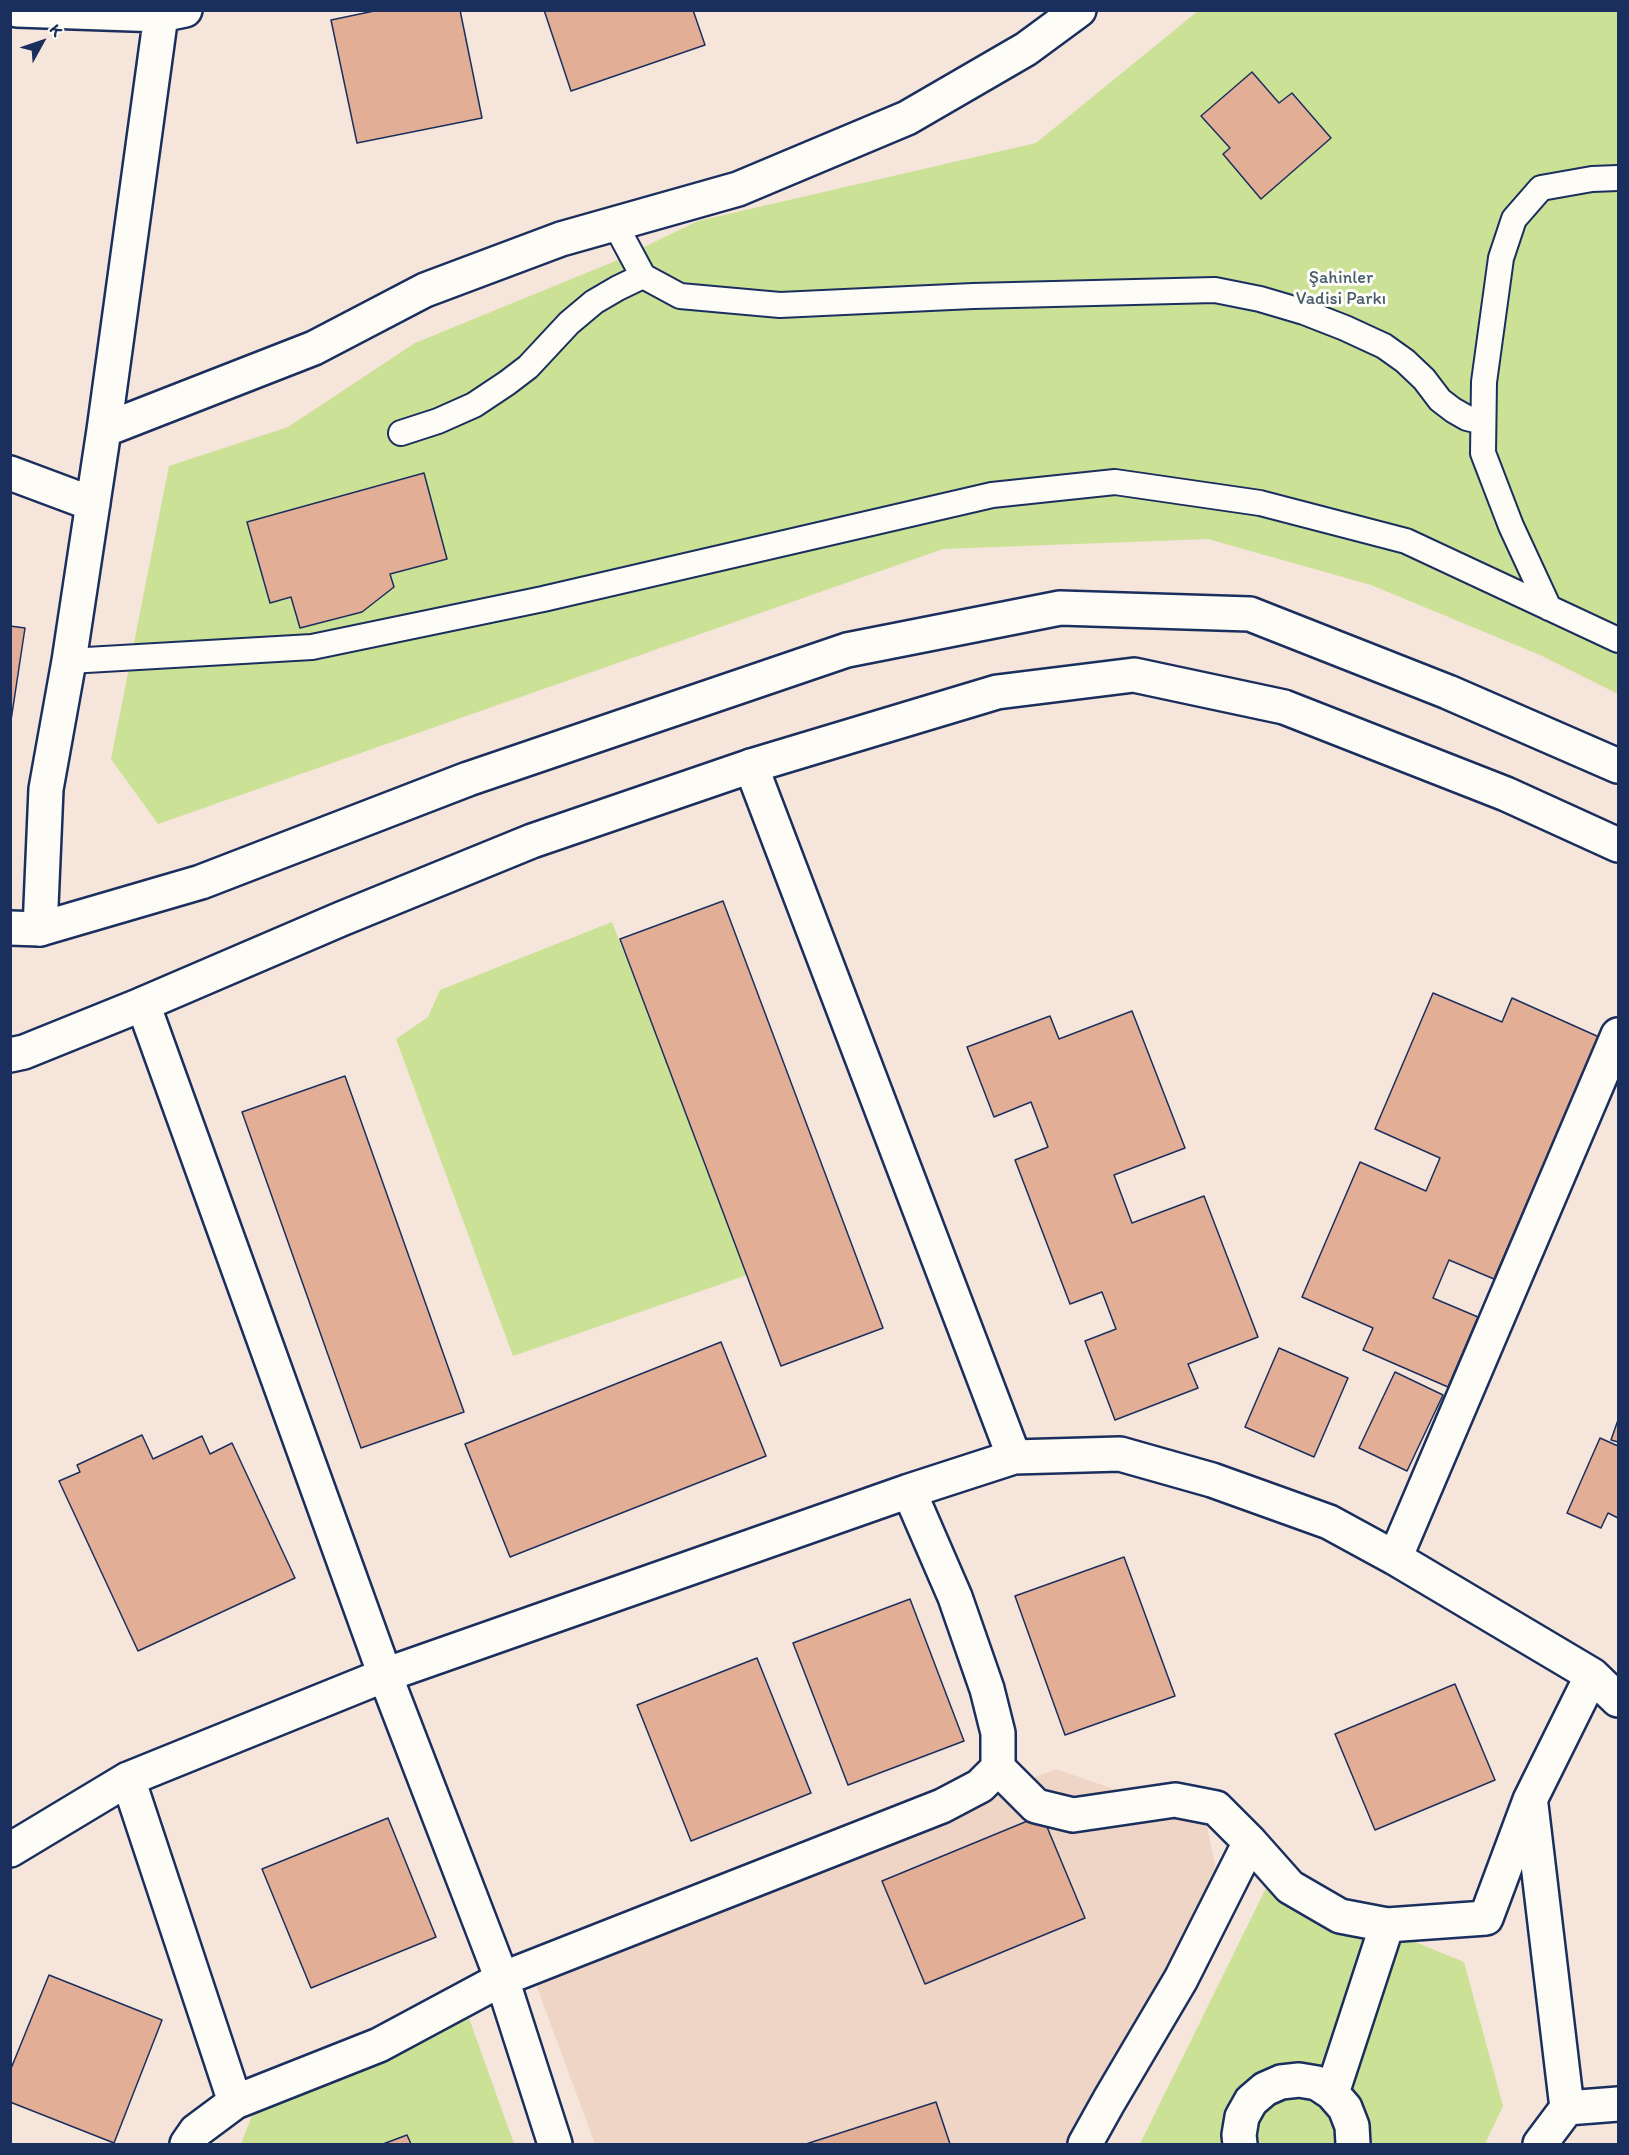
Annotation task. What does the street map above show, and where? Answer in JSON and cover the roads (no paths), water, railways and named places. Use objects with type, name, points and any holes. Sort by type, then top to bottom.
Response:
[{"type":"street","points":[[17,10],[173,13],[25,928],[201,882],[468,780],[847,650],[1060,608],[1250,614],[1448,692],[1618,766]]},
{"type":"street","points":[[104,430],[314,348],[425,290],[561,239],[738,189],[907,118],[1026,49],[1079,10]]},
{"type":"street","points":[[10,473],[93,504]]},
{"type":"street","points":[[10,1055],[24,1052],[143,1004],[341,919],[532,841],[751,766],[997,692],[1134,675],[1284,707],[1506,794],[1618,845]]},
{"type":"street","points":[[751,766],[1014,1456]]},
{"type":"street","points":[[143,1004],[385,1675],[502,1979],[555,2145]]},
{"type":"street","points":[[1395,1558],[1618,1035]]},
{"type":"street","points":[[10,1850],[128,1779],[385,1675],[1014,1456],[1120,1454],[1212,1480],[1329,1522],[1395,1558],[1592,1675],[1618,1701]]},
{"type":"street","points":[[909,1491],[955,1597],[987,1689],[998,1733],[998,1768],[1036,1806],[1073,1815],[1175,1800],[1216,1808],[1290,1887],[1341,1916],[1388,1925],[1486,1918],[1530,1800],[1592,1675]]},
{"type":"street","points":[[187,2145],[196,2131],[235,2102],[380,2045],[502,1979],[942,1806],[980,1786],[998,1768]]},
{"type":"street","points":[[128,1779],[235,2102]]},
{"type":"street","points":[[1530,1800],[1567,2108],[1540,2145]]},
{"type":"street","points":[[1085,2145],[1108,2101],[1181,1978],[1250,1842]]},
{"type":"street","points":[[1332,2093],[1388,1925]]},
{"type":"street","points":[[1240,2145],[1242,2117],[1251,2101],[1265,2089],[1281,2082],[1299,2080],[1317,2084],[1332,2093],[1345,2108],[1352,2126],[1353,2145]]},
{"type":"street","points":[[1567,2108],[1618,2104]]},
{"type":"lane","points":[[1549,608],[1511,526],[1483,453],[1484,382],[1501,258],[1514,219],[1541,188],[1592,179],[1618,178]]},
{"type":"lane","points":[[615,224],[643,276],[680,296],[780,305],[985,296],[1215,290],[1260,299],[1304,312],[1365,336],[1405,361],[1424,379],[1440,400],[1453,410],[1467,418],[1483,422]]},
{"type":"lane","points":[[401,433],[438,421],[474,405],[528,367],[569,323],[594,302],[643,276]]},
{"type":"lane","points":[[69,661],[312,647],[543,599],[992,495],[1115,482],[1260,502],[1406,541],[1618,640]]},
{"type":"park label","name":"Şahinler Vadisi Parkı","points":[[1341,288]]}]
